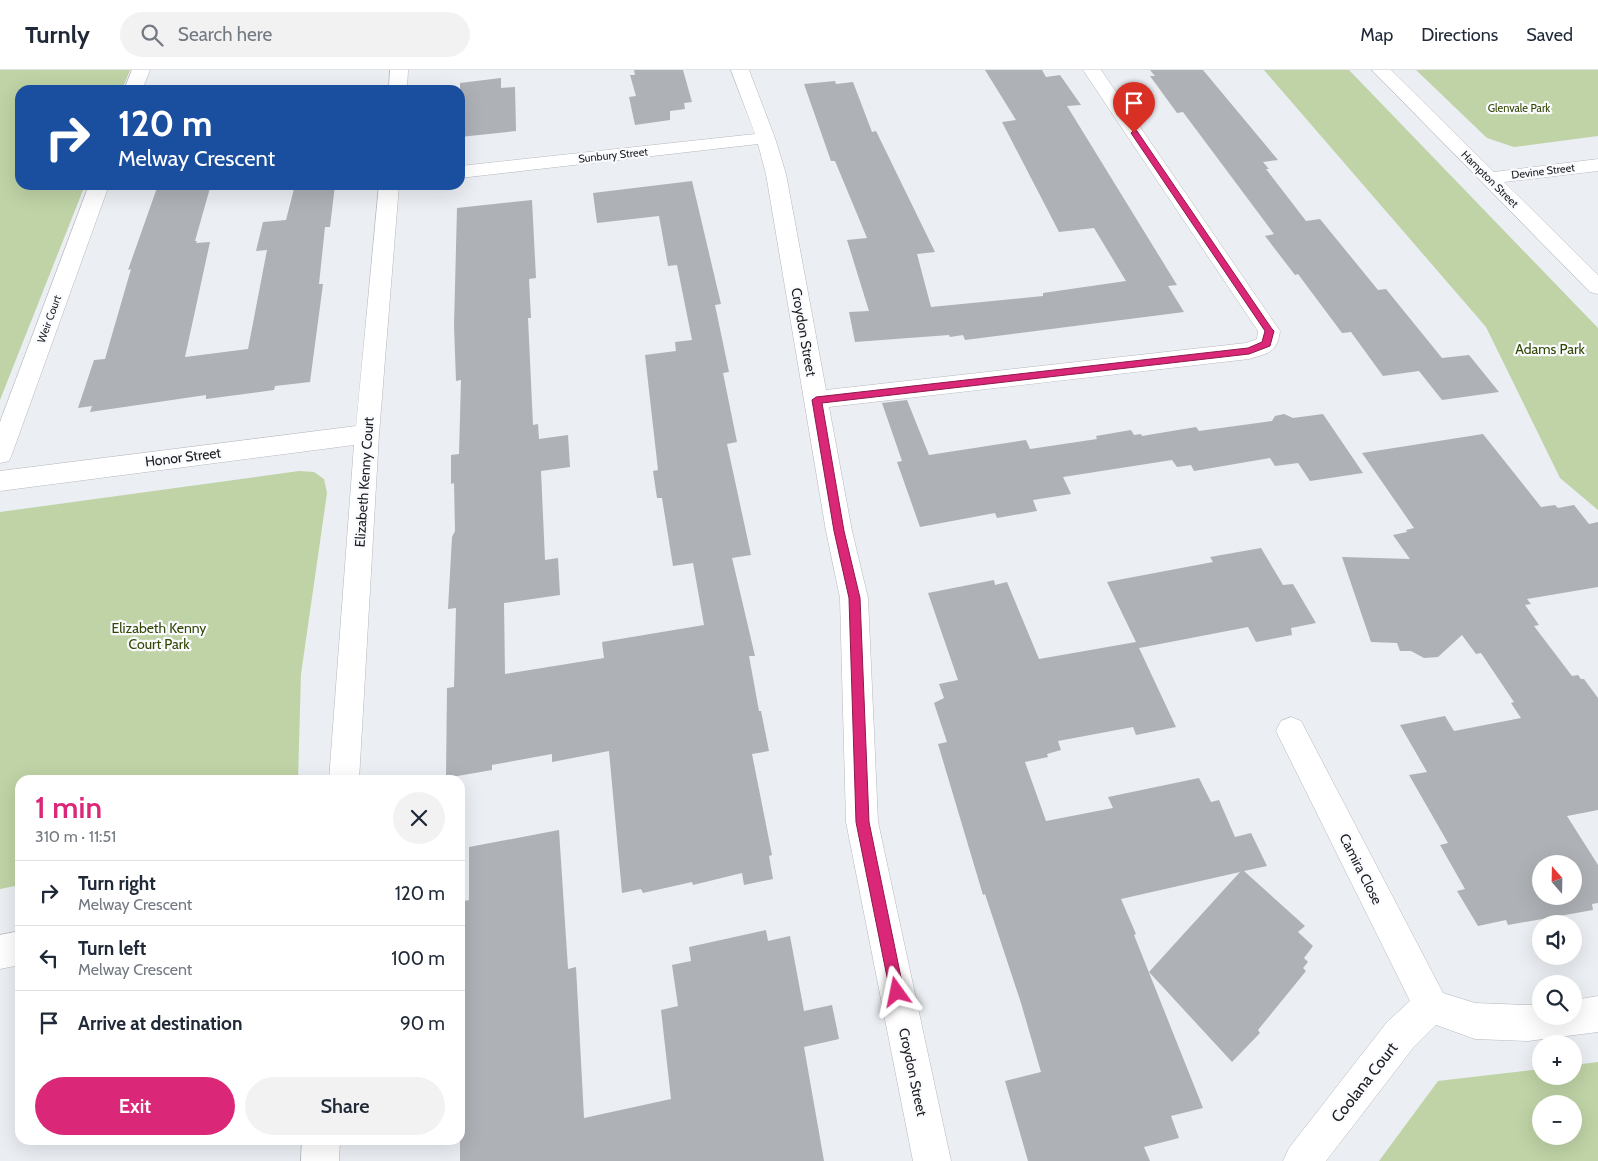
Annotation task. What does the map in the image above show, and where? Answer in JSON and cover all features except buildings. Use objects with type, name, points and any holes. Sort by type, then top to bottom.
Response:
[{"type":"street","points":[[135,85],[141,70]]},
{"type":"street","points":[[398,85],[399,70]]},
{"type":"street","name":"Croydon Street","points":[[740,70],[766,138],[776,174],[839,531],[854,598],[862,822],[932,1161]]},
{"type":"street","points":[[816,400],[1249,351],[1267,344],[1269,331],[1092,70]]},
{"type":"street","name":"Hampton Street","points":[[1381,70],[1598,287]]},
{"type":"street","name":"Sunbury Street","points":[[465,171],[766,138]]},
{"type":"street","name":"Devine Street","points":[[1489,178],[1598,165]]},
{"type":"street","name":"Weir Court","points":[[0,454],[96,190]]},
{"type":"street","name":"Elizabeth Kenny Court","points":[[344,775],[367,434],[389,190]]},
{"type":"street","name":"Honor Street","points":[[0,481],[367,434]]},
{"type":"street","name":"Camira Close","points":[[1290,731],[1431,1006]]},
{"type":"street","points":[[0,952],[15,949]]},
{"type":"street","points":[[1431,1006],[1475,1021],[1528,1023],[1598,1014]]},
{"type":"street","name":"Coolana Court","points":[[1302,1161],[1400,1035],[1431,1006]]},
{"type":"street","points":[[320,1161],[321,1145]]},
{"type":"green space","points":[[0,70],[130,70],[124,85],[15,85],[15,190],[83,190],[0,400]]},
{"type":"green space","name":"Adams Park","points":[[1264,70],[1349,70],[1598,328],[1598,510],[1560,478],[1486,327]]},
{"type":"green space","name":"Glenvale Park","points":[[1416,70],[1598,70],[1598,136],[1514,147],[1487,138]]},
{"type":"green space","name":"Elizabeth Kenny Court Park","points":[[299,471],[314,472],[324,479],[327,493],[301,674],[298,775],[15,775],[15,886],[0,889],[0,512]]},
{"type":"green space","points":[[1598,1062],[1598,1161],[1379,1161],[1438,1081],[1532,1070],[1532,1085],[1582,1085],[1582,1064]]},
{"type":"route","points":[[897,992],[862,822],[854,598],[839,531],[816,400],[1249,351],[1267,344],[1269,331],[1134,133]]}]
